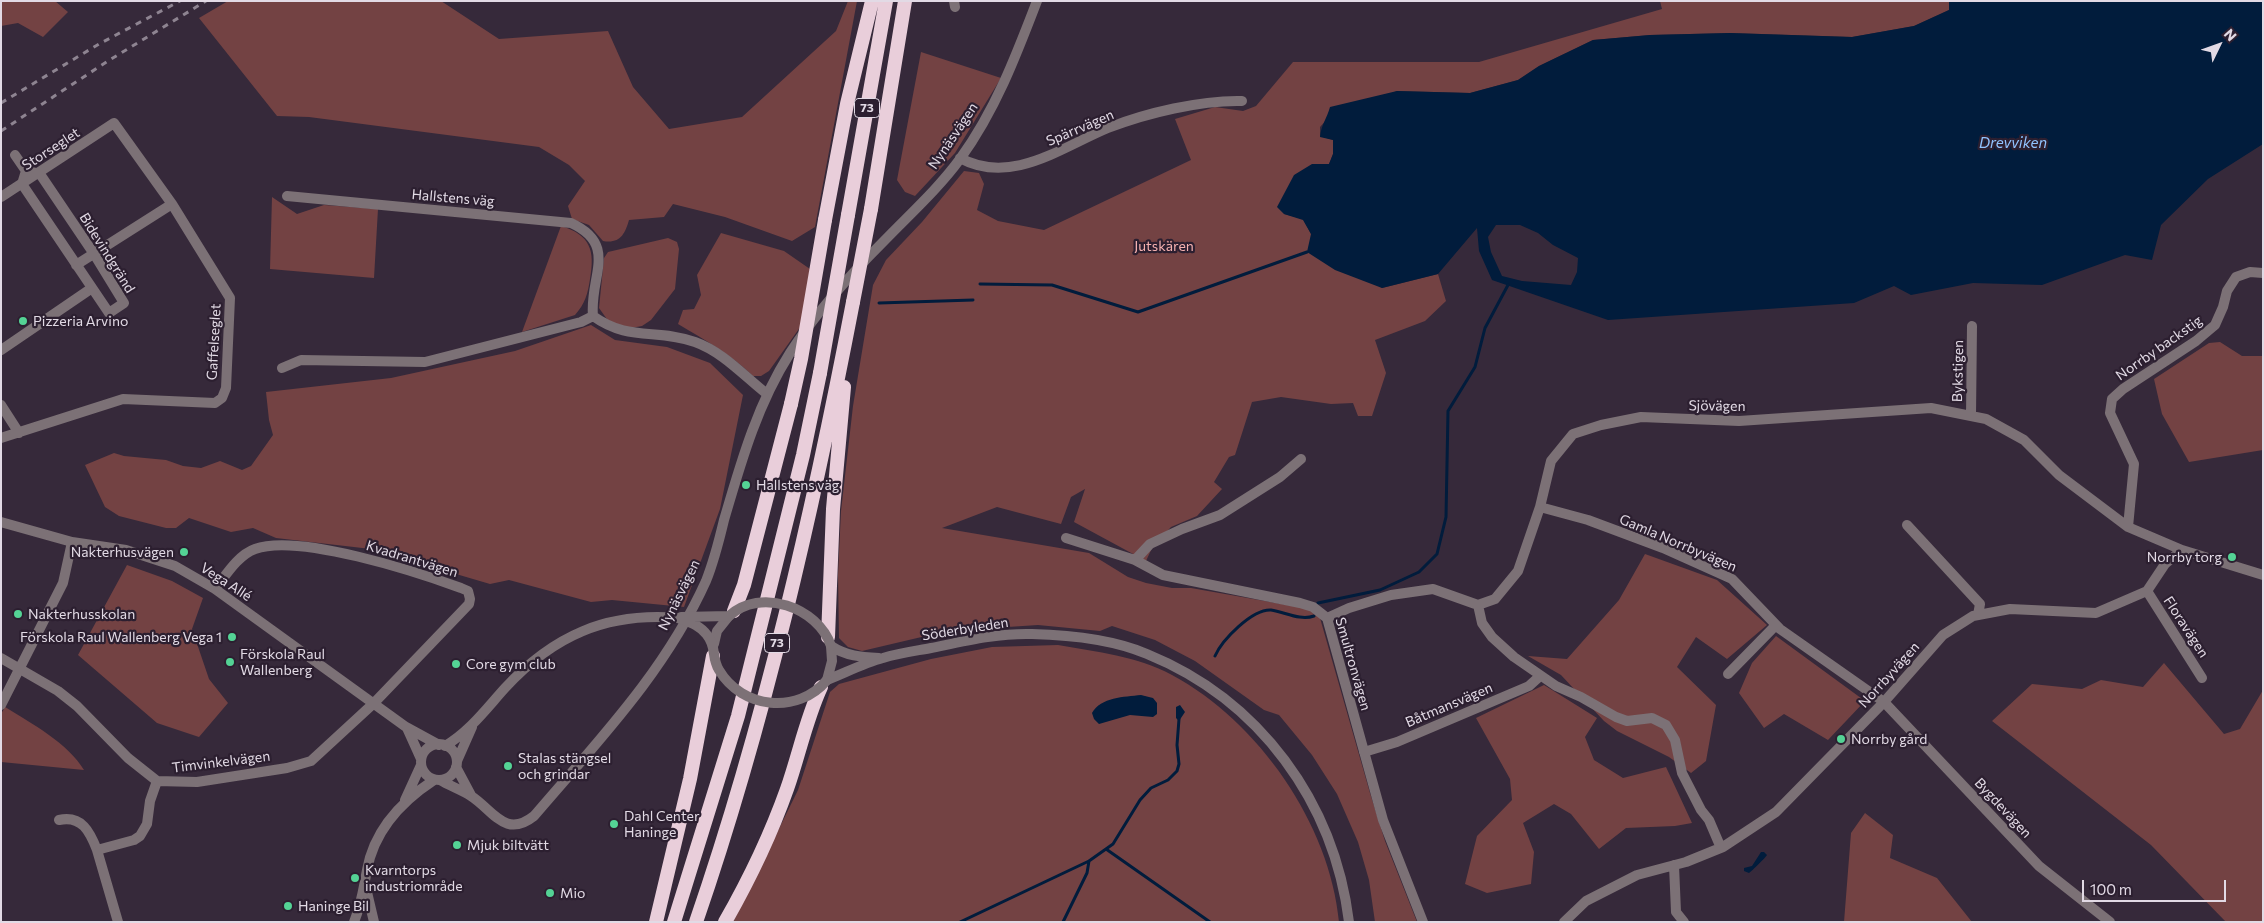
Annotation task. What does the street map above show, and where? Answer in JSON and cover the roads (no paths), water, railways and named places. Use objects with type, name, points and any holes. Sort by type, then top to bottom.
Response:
[{"type":"highway","points":[[731,614],[744,585],[791,404],[801,359],[847,104],[872,1]]},
{"type":"highway","name":"73","points":[[674,922],[738,716],[802,455],[820,373],[886,1]]},
{"type":"highway","name":"73","points":[[696,922],[716,864],[759,721],[845,359],[905,1]]},
{"type":"highway","points":[[829,642],[836,470],[845,359]]},
{"type":"highway","points":[[656,922],[690,779],[714,650]]},
{"type":"highway","points":[[726,922],[775,821],[814,701],[824,683]]},
{"type":"street","name":"Nynäsvägen","points":[[437,780],[472,797],[497,819],[505,823],[518,824],[526,822],[534,816],[615,722],[653,674],[677,638],[707,578],[747,442],[767,394],[811,322],[846,280],[945,178],[960,158],[994,103],[1037,1]]},
{"type":"street","name":"Spärrvägen","points":[[960,158],[966,162],[997,168],[1035,163],[1108,128],[1168,111],[1219,100],[1242,101]]},
{"type":"street","name":"Storseglet","points":[[1,197],[40,174],[114,124]]},
{"type":"street","name":"Gaffelseglet","points":[[1,438],[123,400],[215,403],[222,398],[226,388],[230,298],[172,204],[114,124]]},
{"type":"street","points":[[15,155],[26,171],[40,174]]},
{"type":"street","points":[[22,184],[26,171]]},
{"type":"street","name":"Bidevindgränd","points":[[22,184],[109,313],[124,304],[94,254],[40,174]]},
{"type":"street","name":"Hallstens väg","points":[[286,196],[571,223],[583,229],[593,238],[597,247],[599,258],[592,307],[593,316]]},
{"type":"street","points":[[76,265],[172,204]]},
{"type":"street","name":"Norrby backstig","points":[[2128,527],[2134,464],[2110,413],[2112,399],[2123,388],[2196,341],[2215,325],[2223,307],[2227,291],[2236,277],[2250,272],[2263,273]]},
{"type":"street","points":[[1,350],[92,288]]},
{"type":"street","points":[[282,368],[300,360],[434,361],[581,322],[593,316],[614,329],[633,333],[664,334],[679,337],[711,349],[767,394]]},
{"type":"street","name":"Bykstigen","points":[[1971,416],[1972,326]]},
{"type":"street","points":[[1,405],[19,433]]},
{"type":"street","name":"Sjövägen","points":[[1478,605],[1495,599],[1518,571],[1540,507],[1551,461],[1573,434],[1601,425],[1641,417],[1739,421],[1931,408],[1986,419],[2024,440],[2058,475],[2128,527],[2182,550]]},
{"type":"street","points":[[1135,560],[1150,544],[1182,528],[1220,515],[1280,477],[1301,460]]},
{"type":"street","name":"Gamla Norrbyvägen","points":[[1540,507],[1588,520],[1663,548],[1732,579],[1776,625],[1884,702]]},
{"type":"street","name":"Vega Allé","points":[[1,522],[72,542],[126,550],[175,566],[215,589],[406,727],[442,745]]},
{"type":"street","points":[[1907,525],[1980,604],[1978,615]]},
{"type":"street","name":"Smultronvägen","points":[[1066,538],[1135,560],[1163,575],[1300,602],[1313,607],[1327,618],[1383,820],[1423,922]]},
{"type":"street","points":[[1,705],[63,583],[72,542]]},
{"type":"street","name":"Kvadrantvägen","points":[[215,589],[244,555],[255,549],[278,546],[319,549],[361,557],[468,591],[469,604],[374,703]]},
{"type":"street","points":[[2147,591],[2165,564],[2182,550],[2263,575]]},
{"type":"street","points":[[1327,618],[1349,608],[1391,595],[1433,589],[1478,605],[1482,623],[1492,637],[1540,676],[1616,717],[1627,721],[1652,718],[1666,725],[1675,740],[1682,773],[1701,810],[1709,820],[1721,848]]},
{"type":"street","name":"Norrbyvägen","points":[[1564,922],[1586,901],[1637,875],[1674,865],[1721,848],[1776,812],[1884,702],[1943,635],[1973,616],[2010,609],[2096,613],[2147,591]]},
{"type":"street","name":"Floravägen","points":[[2147,591],[2202,678]]},
{"type":"street","points":[[367,922],[355,922],[366,887],[367,869],[378,835],[405,801],[427,749],[442,745],[474,724],[526,666],[564,639],[580,631],[614,620],[658,616],[678,618],[731,614],[753,604],[782,604],[803,612],[813,619],[829,642],[832,661],[824,683],[806,698],[788,703],[769,703],[752,699],[734,688],[719,671],[714,650],[702,629],[678,618]]},
{"type":"street","points":[[714,650],[717,631],[731,614]]},
{"type":"street","points":[[1728,674],[1776,625]]},
{"type":"street","name":"Söderbyleden","points":[[824,683],[883,658],[986,637],[1012,635],[1083,638],[1146,653],[1189,675],[1229,702],[1263,734],[1293,769],[1328,834],[1343,882],[1349,922]]},
{"type":"street","name":"Söderbyleden","points":[[829,642],[850,656],[883,658]]},
{"type":"street","name":"Timvinkelvägen","points":[[1,658],[58,691],[128,758],[157,781],[198,782],[287,768],[311,761],[374,703]]},
{"type":"street","name":"Båtmansvägen","points":[[1364,752],[1397,742],[1529,686],[1540,676]]},
{"type":"street","name":"Bygdevägen","points":[[1884,702],[2039,866],[2110,922]]},
{"type":"street","points":[[405,801],[437,780],[451,775],[474,724]]},
{"type":"street","name":"Vega Allé","points":[[406,727],[421,762]]},
{"type":"street","points":[[442,745],[452,750],[456,764]]},
{"type":"street","points":[[421,762],[427,776],[437,780]]},
{"type":"street","name":"Nynäsvägen","points":[[456,764],[472,797]]},
{"type":"street","points":[[97,850],[134,840],[140,836],[147,824],[150,801],[157,781]]},
{"type":"street","points":[[58,820],[71,819],[87,827],[97,850],[118,922]]},
{"type":"street","points":[[1674,865],[1676,912],[1684,922]]},
{"type":"street","points":[[366,887],[374,922]]},
{"type":"water","name":"Drevviken","points":[[1949,1],[2263,1],[2263,144],[2208,179],[2161,225],[2152,260],[2125,255],[2042,285],[1973,283],[1911,295],[1894,286],[1854,303],[1608,320],[1492,280],[1479,251],[1477,228],[1438,274],[1382,288],[1335,270],[1307,252],[1311,234],[1303,220],[1284,214],[1277,207],[1294,175],[1312,164],[1329,164],[1333,154],[1333,140],[1320,137],[1330,107],[1397,91],[1470,93],[1518,80],[1539,66],[1593,40],[1650,35],[1730,33],[1852,37],[1914,26],[1949,10]],"holes":[[[1496,225],[1520,225],[1538,233],[1553,245],[1578,258],[1577,272],[1571,285],[1522,281],[1502,276],[1491,252],[1488,237]]]},
{"type":"water","points":[[1141,695],[1153,698],[1157,703],[1157,714],[1153,717],[1130,715],[1099,724],[1094,719],[1092,713],[1101,704],[1120,697]]},
{"type":"water","points":[[1180,705],[1185,712],[1179,721],[1176,718],[1176,707]]},
{"type":"water","points":[[1761,852],[1767,855],[1749,873],[1744,871],[1744,868],[1752,866]]},
{"type":"waterway","points":[[980,284],[1052,285],[1138,312],[1307,252]]},
{"type":"waterway","points":[[1318,603],[1380,590],[1419,572],[1437,554],[1446,517],[1448,411],[1475,367],[1485,328],[1508,285]]},
{"type":"waterway","points":[[879,303],[973,300]]},
{"type":"waterway","points":[[1215,656],[1224,642],[1238,627],[1263,611],[1271,610],[1292,616],[1314,616]]},
{"type":"waterway","points":[[960,922],[1089,861],[1113,844],[1140,800],[1151,788],[1168,780],[1177,771],[1179,764],[1177,745],[1179,719]]},
{"type":"waterway","points":[[1106,849],[1210,922]]},
{"type":"waterway","points":[[1063,922],[1087,873],[1089,861]]},
{"type":"railway","points":[[1,103],[99,44],[180,1]]},
{"type":"railway","points":[[1,131],[108,61],[206,1]]},
{"type":"place","name":"Pizzeria Arvino","points":[[23,321]]},
{"type":"place","name":"Hallstens väg","points":[[746,485]]},
{"type":"place","name":"Nakterhusvägen","points":[[184,552]]},
{"type":"place","name":"Norrby torg","points":[[2232,557]]},
{"type":"place","name":"Nakterhusskolan","points":[[18,614]]},
{"type":"place","name":"Förskola Raul Wallenberg Vega 1","points":[[232,637]]},
{"type":"place","name":"Förskola Raul Wallenberg","points":[[230,662]]},
{"type":"place","name":"Core gym club","points":[[456,664]]},
{"type":"place","name":"Norrby gård","points":[[1841,739]]},
{"type":"place","name":"Stalas stängsel och grindar","points":[[508,766]]},
{"type":"place","name":"Dahl Center Haninge","points":[[614,824]]},
{"type":"place","name":"Mjuk biltvätt","points":[[457,845]]},
{"type":"place","name":"Kvarntorps industriområde","points":[[355,878]]},
{"type":"place","name":"Mio","points":[[550,893]]},
{"type":"place","name":"Haninge Bil","points":[[288,906]]},
{"type":"park label","name":"Jutskären","points":[[1164,246]]}]
